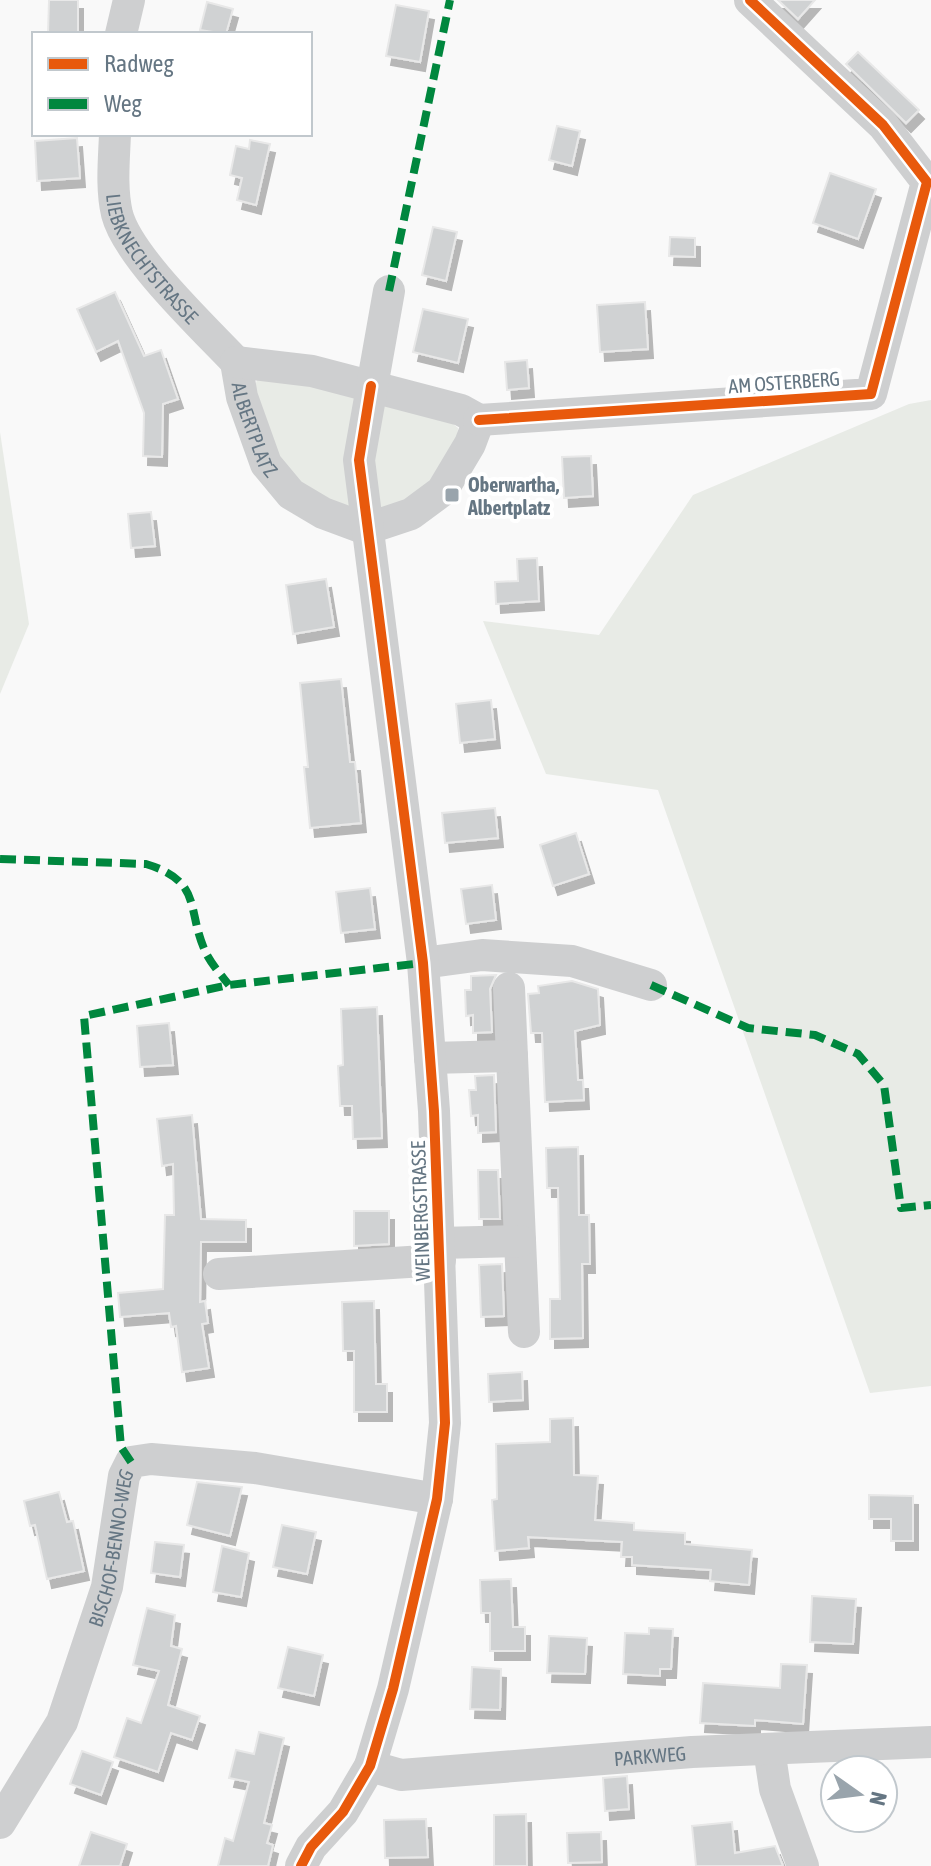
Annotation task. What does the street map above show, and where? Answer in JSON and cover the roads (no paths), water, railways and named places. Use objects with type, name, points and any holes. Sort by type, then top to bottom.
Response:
[{"type":"street","points":[[121,32],[129,0]]},
{"type":"street","name":"AM OSTERBERG","points":[[479,420],[871,394],[927,182],[883,125],[750,0]]},
{"type":"street","name":"LIEBKNECHTSTRASSE","points":[[115,136],[117,217],[135,249],[236,362]]},
{"type":"street","points":[[389,291],[359,460],[366,529],[411,514],[442,491],[470,444],[479,420]]},
{"type":"street","name":"ALBERTPLATZ","points":[[366,529],[323,513],[291,494],[266,464],[242,397],[236,362],[312,371],[461,410],[479,420]]},
{"type":"street","name":"WEINBERGSTRASSE","points":[[301,1866],[311,1847],[343,1812],[370,1766],[393,1689],[437,1499],[445,1423],[440,1251],[423,963],[366,529]]},
{"type":"street","points":[[423,963],[482,955],[572,961],[651,985]]},
{"type":"street","points":[[509,988],[524,1332]]},
{"type":"street","points":[[430,1058],[512,1056]]},
{"type":"street","points":[[219,1274],[520,1241]]},
{"type":"street","name":"BISCHOF-BENNO-WEG","points":[[0,1823],[62,1722],[107,1587],[124,1476],[131,1462],[151,1459],[255,1468],[437,1499]]},
{"type":"street","name":"PARKWEG","points":[[370,1766],[401,1775],[769,1749],[931,1742]]},
{"type":"street","points":[[769,1749],[775,1789],[803,1866]]},
{"type":"place","name":"Oberwartha, Albertplatz","points":[[452,495]]}]
